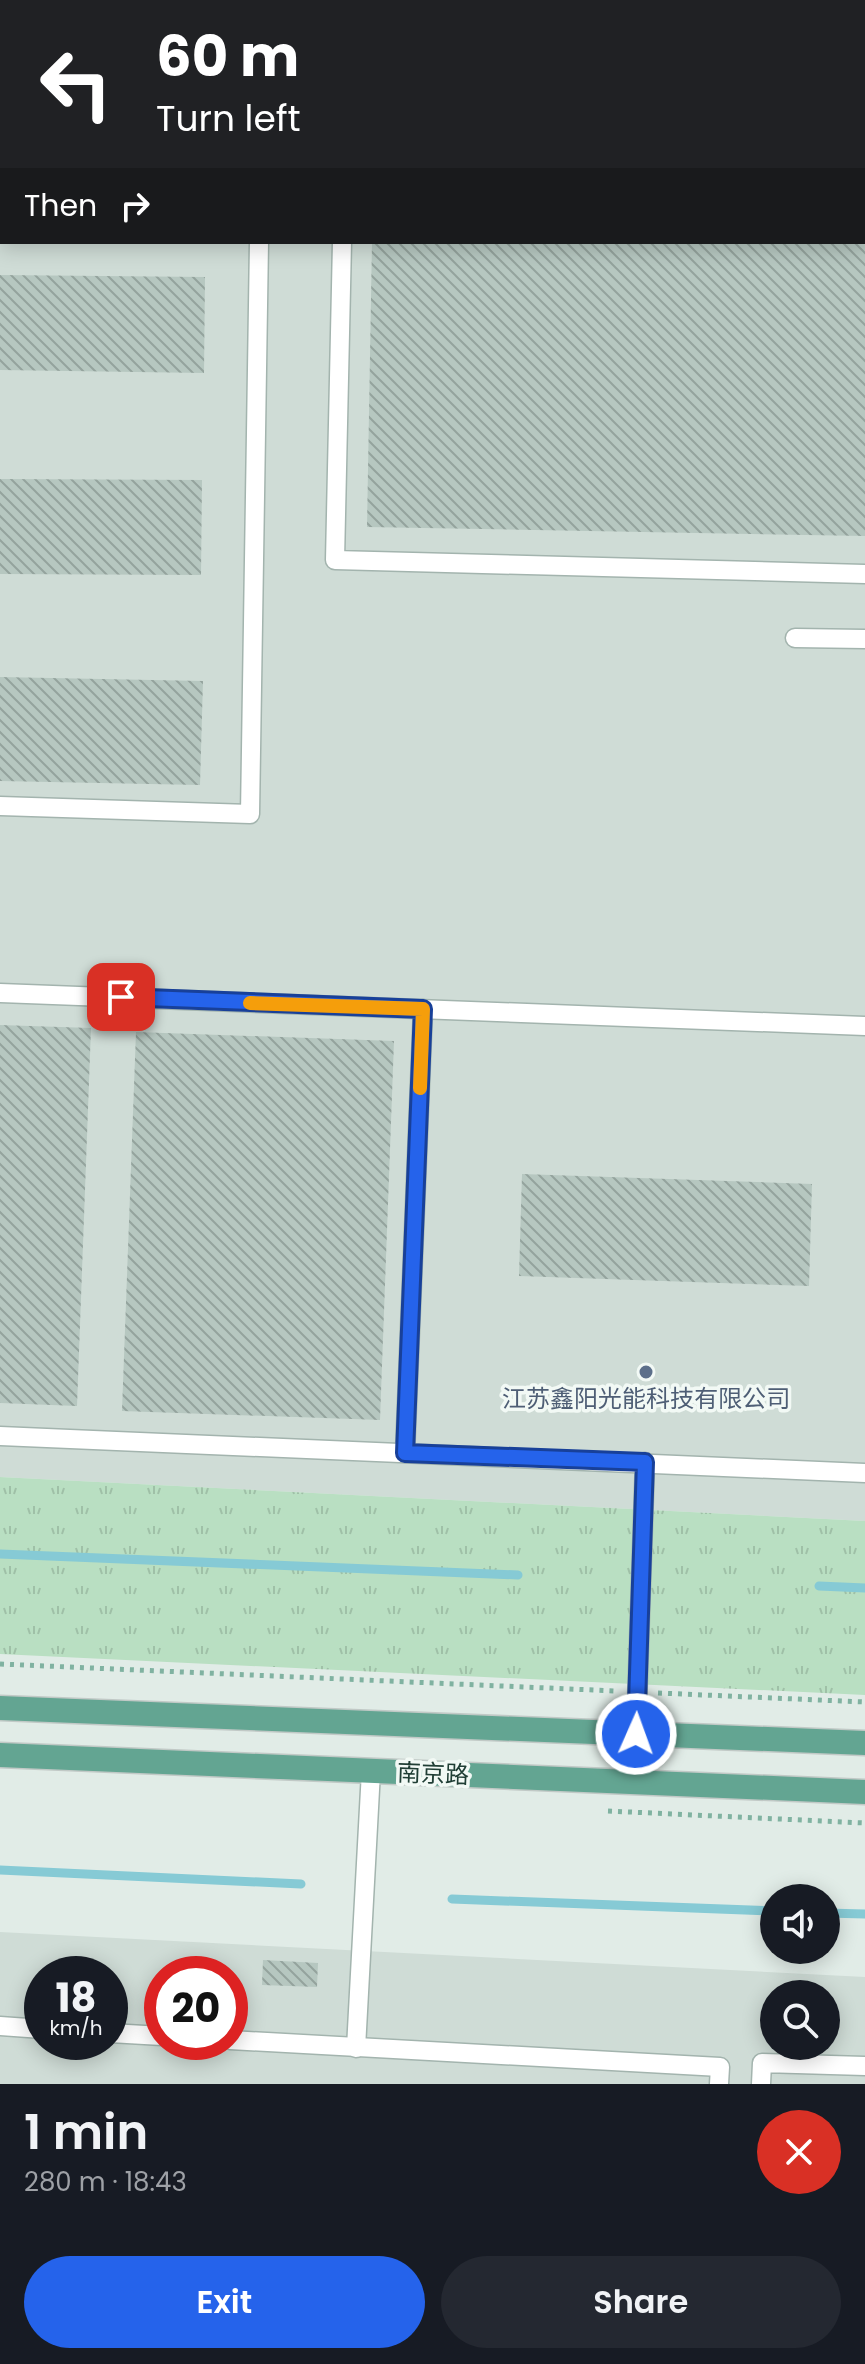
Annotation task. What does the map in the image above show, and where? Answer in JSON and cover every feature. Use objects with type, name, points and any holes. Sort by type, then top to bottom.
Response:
[{"type":"main road","name":"南京路","points":[[0,1708],[865,1743]]},
{"type":"main road","name":"南京路","points":[[0,1755],[865,1792]]},
{"type":"lane","points":[[0,806],[250,814],[259,244]]},
{"type":"lane","points":[[342,244],[335,560],[865,574]]},
{"type":"lane","points":[[795,638],[865,639]]},
{"type":"lane","points":[[0,993],[865,1026]]},
{"type":"lane","points":[[405,1453],[423,1009]]},
{"type":"lane","points":[[0,1436],[865,1473]]},
{"type":"lane","points":[[636,1734],[645,1462]]},
{"type":"lane","points":[[356,2048],[371,1771]]},
{"type":"lane","points":[[0,2026],[24,2028]]},
{"type":"lane","points":[[248,2041],[720,2067],[719,2084]]},
{"type":"lane","points":[[761,2084],[762,2063],[865,2066]]},
{"type":"path","points":[[0,1664],[865,1702]]},
{"type":"shaded area","points":[[0,244],[865,244],[865,1521],[0,1477]]},
{"type":"shaded area","points":[[0,1932],[865,1977],[865,2084],[0,2084]]},
{"type":"green space","points":[[0,1477],[865,1521],[865,1695],[0,1654]]},
{"type":"building","points":[[372,244],[865,244],[865,536],[367,527]]},
{"type":"building","points":[[0,275],[205,277],[204,373],[0,370]]},
{"type":"building","points":[[0,479],[202,480],[201,575],[0,574]]},
{"type":"building","points":[[0,677],[203,681],[200,785],[0,781]]},
{"type":"building","points":[[0,1025],[91,1028],[77,1406],[0,1403]]},
{"type":"building","points":[[136,1032],[394,1041],[380,1420],[122,1411]]},
{"type":"building","points":[[522,1174],[812,1184],[809,1286],[519,1276]]},
{"type":"building","points":[[263,1960],[318,1963],[317,1987],[262,1985]]},
{"type":"waterway","points":[[0,1554],[518,1575]]},
{"type":"waterway","points":[[819,1586],[865,1588]]},
{"type":"waterway","points":[[0,1870],[301,1884]]},
{"type":"waterway","points":[[452,1899],[760,1910]]},
{"type":"waterway","points":[[840,1913],[865,1914]]},
{"type":"slow traffic","points":[[250,1003],[423,1009],[420,1088]]},
{"type":"place","name":"江苏鑫阳光能科技有限公司","points":[[646,1372]]},
{"type":"route","points":[[121,997],[423,1009],[405,1453],[645,1462],[636,1734]]}]
